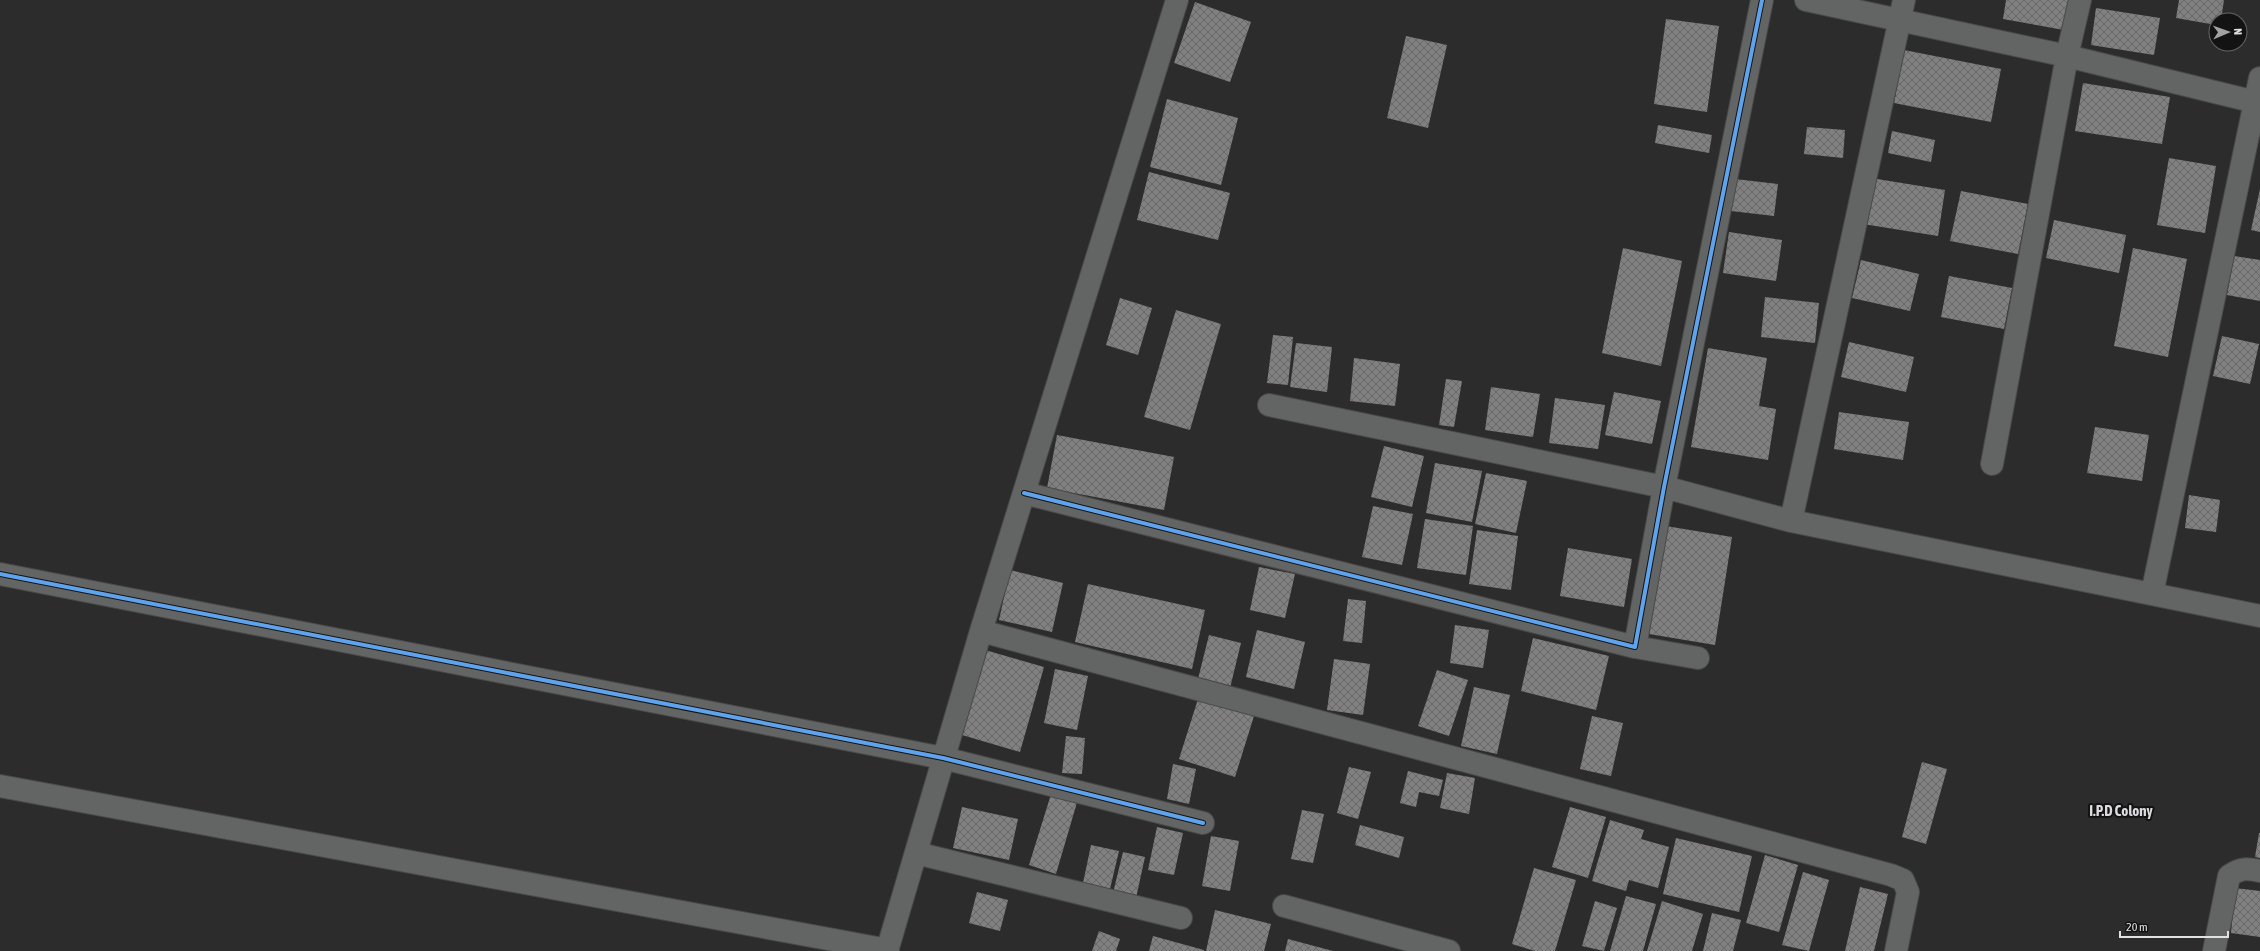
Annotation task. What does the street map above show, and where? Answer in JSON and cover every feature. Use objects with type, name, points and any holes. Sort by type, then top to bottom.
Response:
[{"type":"street","points":[[0,786],[888,951],[981,631],[1177,0]]},
{"type":"street","points":[[1635,647],[1664,487],[1762,0]]},
{"type":"street","points":[[1806,0],[1902,10],[2067,56],[2258,103]]},
{"type":"street","points":[[1992,464],[2067,56],[2080,0]]},
{"type":"street","points":[[1791,522],[1902,10]]},
{"type":"street","points":[[2152,594],[2258,103],[2260,78]]},
{"type":"street","points":[[1269,405],[1664,487],[1791,522],[2260,616]]},
{"type":"street","points":[[1024,493],[1635,647],[1698,658]]},
{"type":"street","points":[[0,574],[943,758],[1203,823]]},
{"type":"street","points":[[981,631],[1891,875],[1903,880],[1908,892],[1896,951]]},
{"type":"street","points":[[916,853],[1182,918]]},
{"type":"street","points":[[2214,951],[2229,876],[2237,870],[2249,869],[2260,871]]},
{"type":"street","points":[[1284,906],[1449,951]]},
{"type":"building","points":[[2006,0],[2069,0],[2064,30],[2003,19]]},
{"type":"building","points":[[2179,0],[2224,0],[2222,12],[2208,12],[2208,24],[2176,18]]},
{"type":"building","points":[[1195,2],[1251,22],[1230,82],[1174,63]]},
{"type":"building","points":[[2096,8],[2160,18],[2154,55],[2091,45]]},
{"type":"building","points":[[1666,19],[1719,26],[1707,112],[1654,104]]},
{"type":"building","points":[[1406,36],[1447,45],[1428,128],[1387,118]]},
{"type":"building","points":[[1904,50],[2001,69],[1991,122],[1894,103]]},
{"type":"building","points":[[2083,83],[2170,97],[2162,144],[2075,131]]},
{"type":"building","points":[[1167,99],[1238,118],[1221,185],[1150,167]]},
{"type":"building","points":[[1658,125],[1712,135],[1709,153],[1655,143]]},
{"type":"building","points":[[1807,127],[1845,130],[1843,158],[1804,154]]},
{"type":"building","points":[[1892,131],[1935,140],[1931,162],[1888,153]]},
{"type":"building","points":[[2169,158],[2216,166],[2205,233],[2157,225]]},
{"type":"building","points":[[1149,172],[1230,193],[1218,240],[1137,220]]},
{"type":"building","points":[[1871,178],[1945,190],[1938,236],[1863,224]]},
{"type":"building","points":[[1735,179],[1778,184],[1774,216],[1731,211]]},
{"type":"building","points":[[2260,189],[2260,232],[2251,230]]},
{"type":"building","points":[[1961,191],[2028,204],[2018,254],[1950,241]]},
{"type":"building","points":[[2054,220],[2126,235],[2119,273],[2046,258]]},
{"type":"building","points":[[1729,232],[1782,240],[1776,281],[1723,273]]},
{"type":"building","points":[[1623,248],[1682,261],[1661,366],[1602,353]]},
{"type":"building","points":[[2133,248],[2187,259],[2168,357],[2114,346]]},
{"type":"building","points":[[2234,256],[2260,260],[2260,301],[2227,295]]},
{"type":"building","points":[[1861,260],[1919,274],[1910,311],[1852,298]]},
{"type":"building","points":[[1949,276],[2012,288],[2004,329],[1941,317]]},
{"type":"building","points":[[1765,297],[1819,303],[1815,343],[1761,337]]},
{"type":"building","points":[[1120,298],[1152,308],[1138,355],[1106,345]]},
{"type":"building","points":[[1176,310],[1221,324],[1190,430],[1144,417]]},
{"type":"building","points":[[1273,335],[1293,337],[1288,385],[1267,383]]},
{"type":"building","points":[[2222,336],[2259,344],[2250,384],[2213,376]]},
{"type":"building","points":[[1849,342],[1914,357],[1906,392],[1841,377]]},
{"type":"building","points":[[1296,343],[1332,347],[1327,392],[1290,387]]},
{"type":"building","points":[[1708,348],[1767,358],[1759,406],[1776,409],[1768,460],[1691,447]]},
{"type":"building","points":[[1354,358],[1400,364],[1395,406],[1350,401]]},
{"type":"building","points":[[1446,379],[1462,381],[1454,427],[1439,425]]},
{"type":"building","points":[[1491,387],[1540,394],[1533,437],[1485,430]]},
{"type":"building","points":[[1614,392],[1661,401],[1652,444],[1605,435]]},
{"type":"building","points":[[1555,398],[1605,405],[1598,449],[1549,443]]},
{"type":"building","points":[[1839,412],[1909,422],[1903,460],[1834,449]]},
{"type":"building","points":[[2095,427],[2149,435],[2142,481],[2087,473]]},
{"type":"building","points":[[1057,435],[1174,457],[1164,510],[1047,488]]},
{"type":"building","points":[[1384,446],[1424,456],[1412,507],[1371,497]]},
{"type":"building","points":[[1435,463],[1482,471],[1472,522],[1426,513]]},
{"type":"building","points":[[1486,473],[1527,481],[1516,533],[1475,524]]},
{"type":"building","points":[[2189,495],[2220,500],[2216,532],[2185,528]]},
{"type":"building","points":[[1373,506],[1413,514],[1402,565],[1362,557]]},
{"type":"building","points":[[1425,519],[1473,526],[1466,575],[1417,568]]},
{"type":"building","points":[[1666,526],[1732,537],[1715,645],[1649,634]]},
{"type":"building","points":[[1477,530],[1518,536],[1511,590],[1469,584]]},
{"type":"building","points":[[1568,548],[1632,559],[1624,607],[1560,596]]},
{"type":"building","points":[[1259,567],[1295,574],[1285,618],[1250,610]]},
{"type":"building","points":[[1010,570],[1063,583],[1052,632],[999,620]]},
{"type":"building","points":[[1088,584],[1205,610],[1192,669],[1075,642]]},
{"type":"building","points":[[1348,599],[1366,601],[1362,643],[1343,641]]},
{"type":"building","points":[[1455,625],[1489,630],[1483,668],[1450,663]]},
{"type":"building","points":[[1257,630],[1305,642],[1294,689],[1246,677]]},
{"type":"building","points":[[1209,635],[1241,643],[1230,688],[1198,679]]},
{"type":"building","points":[[1533,638],[1609,656],[1596,710],[1521,691]]},
{"type":"building","points":[[985,650],[1044,667],[1020,752],[962,735]]},
{"type":"building","points":[[1334,659],[1370,664],[1363,715],[1327,710]]},
{"type":"building","points":[[1055,669],[1088,676],[1077,730],[1044,723]]},
{"type":"building","points":[[1437,670],[1468,680],[1449,736],[1418,726]]},
{"type":"building","points":[[1474,687],[1510,695],[1497,754],[1461,746]]},
{"type":"building","points":[[1198,699],[1254,716],[1235,777],[1179,759]]},
{"type":"building","points":[[1592,716],[1623,723],[1611,776],[1580,769]]},
{"type":"building","points":[[1066,736],[1085,738],[1082,774],[1062,773]]},
{"type":"building","points":[[1922,762],[1947,769],[1926,844],[1902,837]]},
{"type":"building","points":[[1173,764],[1196,769],[1189,804],[1167,799]]},
{"type":"building","points":[[1349,767],[1371,772],[1358,819],[1337,813]]},
{"type":"building","points":[[1408,771],[1443,780],[1439,796],[1419,792],[1416,807],[1400,803]]},
{"type":"building","points":[[1447,773],[1475,778],[1469,814],[1440,808]]},
{"type":"building","points":[[1052,791],[1078,799],[1056,874],[1029,865]]},
{"type":"building","points":[[962,807],[1018,819],[1009,860],[953,848]]},
{"type":"building","points":[[1570,807],[1606,817],[1588,878],[1552,867]]},
{"type":"building","points":[[1302,810],[1324,814],[1313,863],[1291,859]]},
{"type":"building","points":[[1610,820],[1644,830],[1641,839],[1669,847],[1658,888],[1629,880],[1626,891],[1592,881]]},
{"type":"building","points":[[1360,825],[1404,837],[1399,858],[1355,845]]},
{"type":"building","points":[[1157,827],[1183,833],[1174,875],[1148,870]]},
{"type":"building","points":[[2260,833],[2260,858],[2255,857]]},
{"type":"building","points":[[1211,836],[1239,841],[1230,891],[1202,886]]},
{"type":"building","points":[[1676,838],[1752,856],[1739,912],[1663,894]]},
{"type":"building","points":[[1091,845],[1119,851],[1110,889],[1083,883]]},
{"type":"building","points":[[1123,852],[1145,857],[1136,898],[1113,893]]},
{"type":"building","points":[[1765,855],[1798,865],[1779,932],[1746,923]]},
{"type":"building","points":[[1534,868],[1576,880],[1555,951],[1535,951],[1512,944]]},
{"type":"building","points":[[1803,872],[1829,880],[1809,951],[1782,945]]},
{"type":"building","points":[[1860,887],[1888,894],[1874,951],[1845,951]]},
{"type":"building","points":[[2235,888],[2260,891],[2260,937],[2231,933]]},
{"type":"building","points":[[977,892],[1008,900],[1000,931],[969,923]]},
{"type":"building","points":[[1626,896],[1656,904],[1643,951],[1610,951]]},
{"type":"building","points":[[1595,901],[1617,908],[1604,951],[1582,946]]},
{"type":"building","points":[[1662,901],[1703,914],[1692,951],[1647,951]]},
{"type":"building","points":[[1215,910],[1271,924],[1264,951],[1206,951]]},
{"type":"building","points":[[1712,913],[1741,920],[1733,951],[1703,951]]},
{"type":"building","points":[[1099,931],[1120,939],[1116,951],[1092,951]]},
{"type":"building","points":[[1153,936],[1204,950],[1204,951],[1149,951]]},
{"type":"building","points":[[1288,939],[1333,951],[1285,951]]},
{"type":"cycle path","points":[[1024,493],[1635,647],[1664,487],[1762,0]]},
{"type":"cycle path","points":[[0,574],[943,758],[1203,823]]},
{"type":"district","name":"I.P.D Colony","points":[[2121,810]]}]
